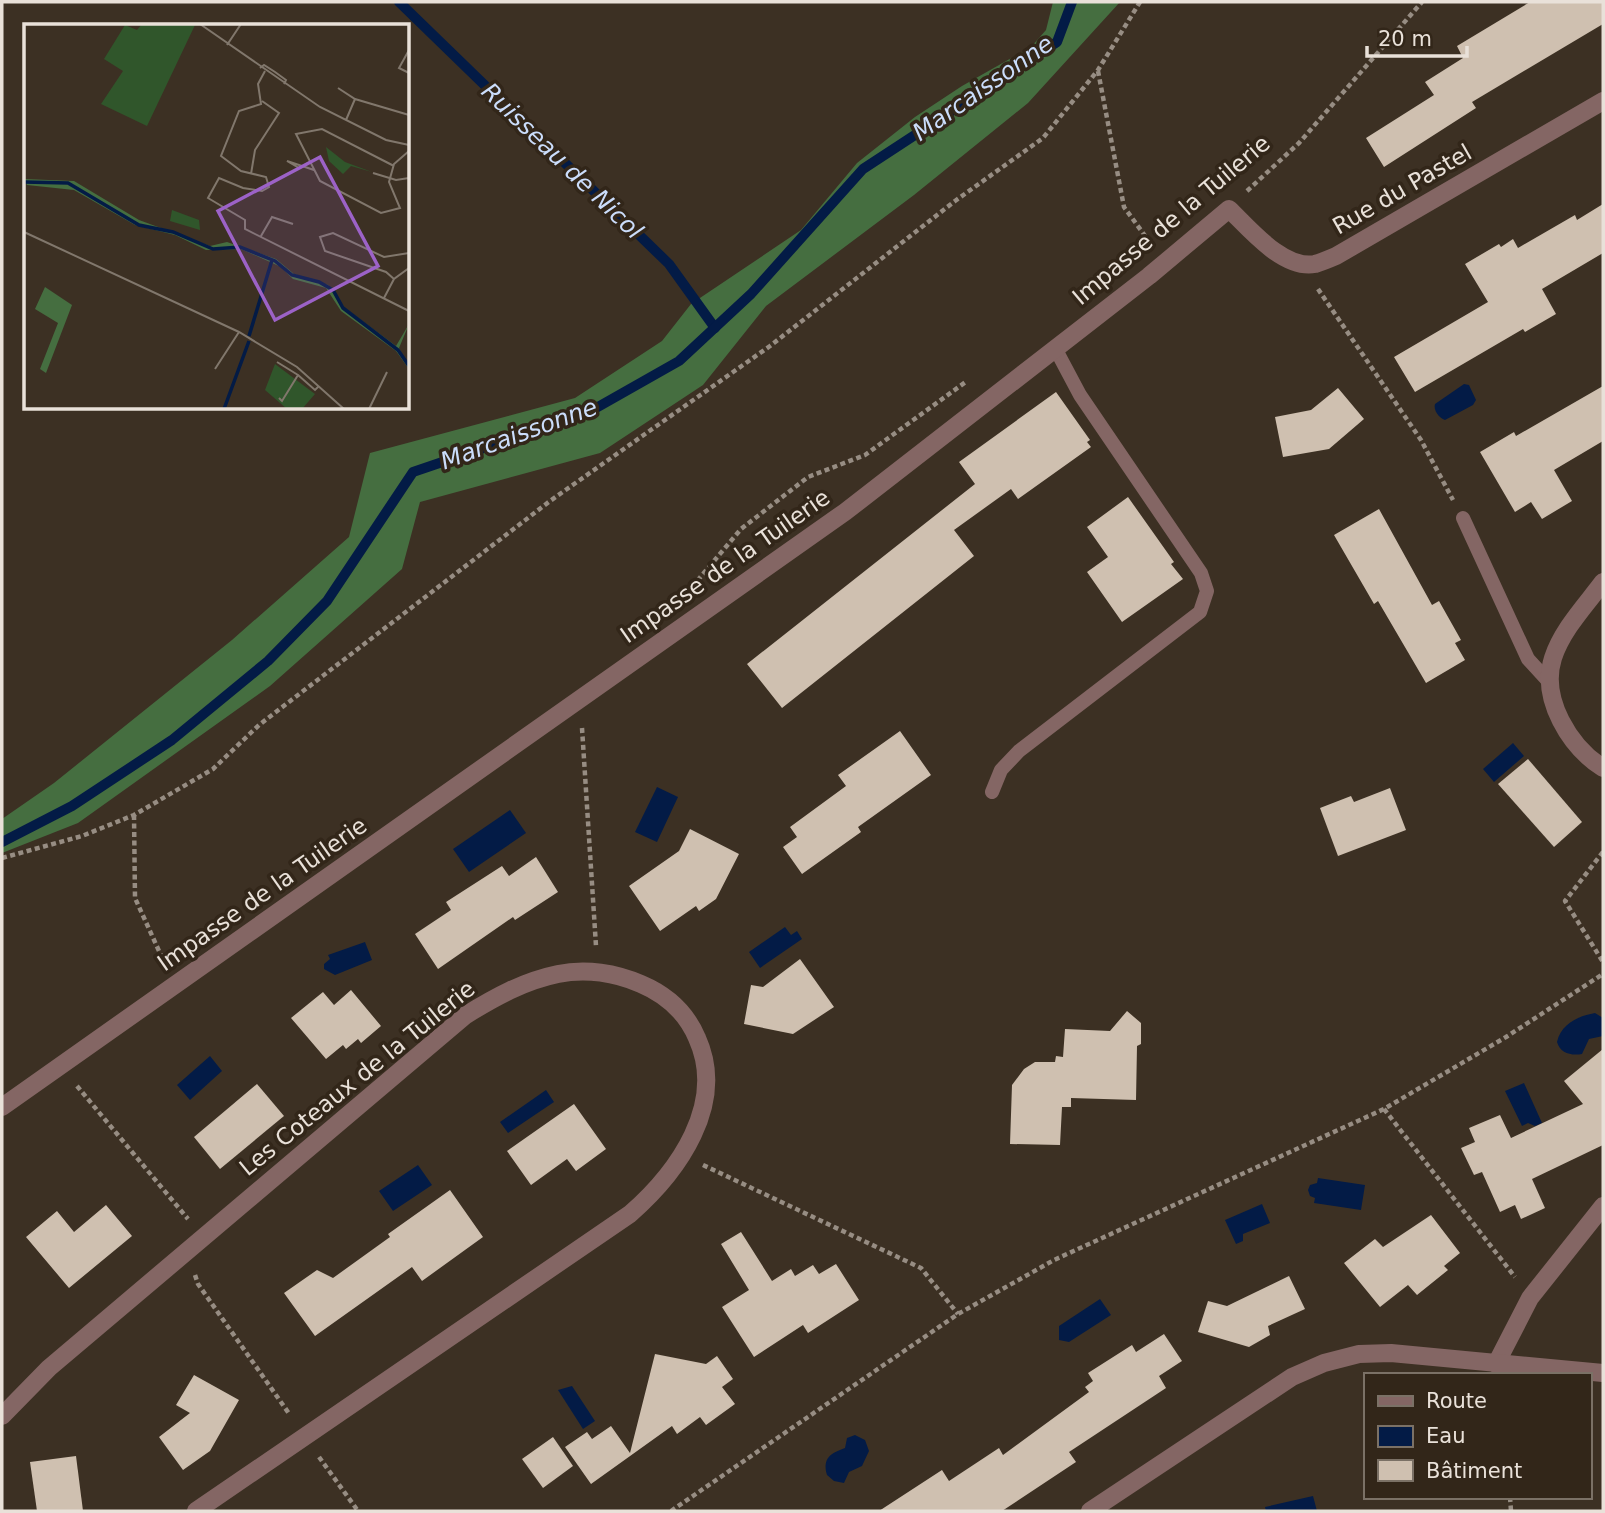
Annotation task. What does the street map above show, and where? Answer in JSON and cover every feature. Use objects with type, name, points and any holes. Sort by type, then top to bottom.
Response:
[{"type":"street","name":"Rue du Pastel","points":[[1313,264],[1336,256],[1603,101]]},
{"type":"street","name":"Impasse de la Tuilerie","points":[[2,1107],[845,512],[1165,263],[1229,209]]},
{"type":"street","points":[[1229,209],[1269,248],[1286,258],[1313,264]]},
{"type":"street","points":[[1603,582],[1565,633],[1552,660],[1550,683],[1558,715],[1570,739],[1588,758],[1603,768]]},
{"type":"street","name":"Les Coteaux de la Tuilerie","points":[[2,1416],[49,1368],[194,1244],[466,1015],[498,995],[559,973],[598,972],[628,978],[653,989],[675,1004],[691,1022],[701,1046],[706,1071],[706,1094],[698,1122],[664,1181],[630,1214],[196,1511]]},
{"type":"street","points":[[1496,1364],[1530,1297],[1603,1206]]},
{"type":"street","points":[[1090,1511],[1261,1396],[1292,1377],[1324,1363],[1359,1354],[1391,1353],[1603,1373]]},
{"type":"lane","points":[[992,792],[1001,770],[1019,751],[1200,612],[1207,591],[1201,573],[1080,395],[1055,348]]},
{"type":"lane","points":[[1463,518],[1528,659],[1550,683]]},
{"type":"path","points":[[2,858],[82,836],[135,815],[213,769],[259,725],[539,510],[771,346],[955,201],[1043,138],[1098,70],[1140,2]]},
{"type":"path","name":"Impasse de la Tuilerie","points":[[1229,209],[1299,144],[1422,2]]},
{"type":"path","points":[[1098,70],[1124,206],[1165,263]]},
{"type":"path","points":[[1313,264],[1317,288],[1420,440],[1463,518]]},
{"type":"path","points":[[580,697],[598,972]]},
{"type":"path","points":[[135,815],[135,898],[175,985]]},
{"type":"path","points":[[1603,852],[1565,901],[1603,962]]},
{"type":"path","points":[[671,1511],[958,1314],[1054,1260],[1384,1110],[1507,1037],[1603,974]]},
{"type":"path","points":[[61,1066],[192,1224],[194,1272],[198,1284],[257,1369]]},
{"type":"path","points":[[1384,1110],[1530,1297]]},
{"type":"path","points":[[681,1155],[921,1268],[958,1314]]},
{"type":"green space","points":[[1053,2],[1120,2],[1028,103],[914,195],[766,306],[703,385],[600,453],[420,502],[402,569],[270,686],[78,823],[2,853],[2,819],[54,783],[232,640],[349,537],[370,453],[575,398],[662,341],[691,304],[801,230],[857,163],[915,117],[962,86],[1031,47],[1046,30]]},
{"type":"water","points":[[1464,384],[1469,385],[1476,400],[1473,405],[1443,419],[1436,411],[1435,404]]},
{"type":"water","points":[[1513,743],[1524,756],[1494,782],[1483,769]]},
{"type":"water","points":[[657,787],[678,797],[657,842],[635,832]]},
{"type":"water","points":[[510,810],[526,833],[469,872],[453,849]]},
{"type":"water","points":[[785,927],[791,935],[797,931],[802,939],[760,968],[749,952]]},
{"type":"water","points":[[365,942],[372,960],[335,975],[324,969],[324,964],[330,959],[328,955]]},
{"type":"water","points":[[1595,1013],[1603,1018],[1603,1036],[1589,1039],[1582,1054],[1574,1055],[1563,1051],[1557,1042],[1562,1030],[1582,1016]]},
{"type":"water","points":[[210,1056],[222,1071],[190,1100],[177,1085]]},
{"type":"water","points":[[1524,1083],[1542,1123],[1535,1126],[1528,1123],[1522,1126],[1505,1091]]},
{"type":"water","points":[[546,1090],[554,1102],[508,1133],[500,1122]]},
{"type":"water","points":[[418,1165],[432,1185],[393,1211],[379,1191]]},
{"type":"water","points":[[1318,1178],[1365,1185],[1361,1210],[1314,1203],[1315,1198],[1310,1196],[1308,1190],[1310,1185],[1317,1183]]},
{"type":"water","points":[[1262,1204],[1270,1223],[1243,1234],[1243,1241],[1236,1244],[1225,1220]]},
{"type":"water","points":[[1100,1299],[1111,1315],[1069,1342],[1059,1340],[1059,1326]]},
{"type":"water","points":[[572,1386],[595,1421],[583,1429],[558,1390]]},
{"type":"water","points":[[855,1435],[865,1440],[869,1451],[862,1466],[849,1472],[844,1483],[834,1481],[827,1475],[827,1460],[832,1454],[845,1448],[847,1438]]},
{"type":"water","points":[[1313,1496],[1317,1511],[1266,1511],[1265,1507]]},
{"type":"building","points":[[1530,2],[1603,2],[1603,24],[1472,102],[1476,108],[1384,167],[1366,138],[1434,95],[1425,82],[1463,58],[1457,46]]},
{"type":"building","points":[[1603,204],[1603,253],[1542,289],[1556,314],[1525,332],[1523,329],[1415,392],[1394,357],[1488,302],[1465,264],[1513,239],[1518,248],[1575,215],[1577,220]]},
{"type":"building","points":[[1603,386],[1603,441],[1554,470],[1572,501],[1542,519],[1531,502],[1515,512],[1480,452],[1514,432],[1516,436]]},
{"type":"building","points":[[1338,388],[1364,419],[1329,449],[1283,457],[1275,417],[1311,410]]},
{"type":"building","points":[[1056,392],[1090,440],[1087,442],[1091,447],[1018,499],[1011,489],[954,530],[974,556],[782,708],[747,664],[975,484],[959,462]]},
{"type":"building","points":[[1128,497],[1183,579],[1122,622],[1087,572],[1108,557],[1087,527]]},
{"type":"building","points":[[1379,509],[1432,605],[1439,601],[1461,640],[1455,643],[1465,660],[1426,683],[1378,601],[1374,604],[1334,535]]},
{"type":"building","points":[[900,731],[931,775],[858,827],[861,832],[802,874],[783,847],[797,837],[790,827],[846,786],[838,775]]},
{"type":"building","points":[[1528,759],[1582,822],[1554,847],[1498,784]]},
{"type":"building","points":[[1390,788],[1406,830],[1338,856],[1320,808],[1351,796],[1354,802]]},
{"type":"building","points":[[690,829],[739,854],[716,899],[699,911],[696,906],[660,931],[629,886],[679,851]]},
{"type":"building","points":[[536,857],[558,892],[515,920],[513,917],[438,969],[415,934],[451,910],[446,902],[502,866],[509,876]]},
{"type":"building","points":[[800,959],[834,1007],[793,1034],[744,1024],[751,985],[763,987]]},
{"type":"building","points":[[351,990],[381,1026],[361,1043],[358,1039],[346,1049],[343,1045],[326,1059],[291,1018],[323,992],[334,1005]]},
{"type":"building","points":[[1127,1011],[1141,1023],[1141,1044],[1137,1046],[1136,1100],[1071,1098],[1071,1107],[1062,1107],[1060,1145],[1010,1144],[1012,1085],[1024,1069],[1035,1062],[1055,1062],[1056,1056],[1063,1057],[1065,1029],[1110,1031]]},
{"type":"building","points":[[1603,1049],[1603,1145],[1532,1179],[1545,1208],[1521,1219],[1515,1205],[1500,1212],[1482,1172],[1474,1175],[1461,1148],[1475,1142],[1469,1128],[1500,1115],[1511,1138],[1583,1104],[1564,1081]]},
{"type":"building","points":[[257,1084],[284,1116],[220,1169],[194,1137]]},
{"type":"building","points":[[574,1104],[606,1149],[576,1171],[567,1159],[531,1185],[507,1151]]},
{"type":"building","points":[[450,1190],[483,1237],[422,1281],[412,1267],[315,1336],[284,1293],[317,1270],[333,1278],[390,1237],[388,1234]]},
{"type":"building","points":[[106,1205],[132,1236],[69,1288],[26,1237],[57,1211],[74,1232]]},
{"type":"building","points":[[1431,1215],[1460,1253],[1444,1266],[1448,1270],[1417,1295],[1408,1285],[1380,1307],[1344,1263],[1375,1239],[1383,1247]]},
{"type":"building","points":[[741,1232],[772,1281],[791,1269],[795,1276],[813,1265],[819,1274],[836,1264],[859,1300],[808,1333],[803,1325],[754,1357],[722,1307],[749,1290],[721,1244]]},
{"type":"building","points":[[1289,1276],[1305,1309],[1268,1326],[1270,1335],[1249,1347],[1198,1332],[1208,1301],[1227,1306]]},
{"type":"building","points":[[1164,1334],[1182,1361],[1159,1376],[1166,1388],[1069,1452],[1076,1462],[1002,1511],[879,1511],[942,1470],[949,1481],[999,1448],[1003,1455],[1089,1392],[1085,1387],[1093,1381],[1088,1373],[1132,1345],[1136,1352]]},
{"type":"building","points":[[655,1354],[706,1364],[717,1356],[733,1379],[722,1387],[735,1404],[706,1425],[700,1417],[677,1434],[672,1426],[591,1484],[565,1447],[587,1432],[592,1439],[611,1426],[630,1453]]},
{"type":"building","points":[[194,1375],[239,1400],[210,1451],[183,1470],[159,1437],[190,1413],[176,1405]]},
{"type":"building","points":[[553,1437],[573,1466],[543,1488],[522,1459]]},
{"type":"building","points":[[76,1456],[83,1511],[37,1511],[30,1462]]},
{"type":"waterway","name":"Ruisseau de Nicol","points":[[399,2],[669,264],[715,328]]},
{"type":"waterway","name":"Marcaissonne","points":[[2,842],[72,806],[172,740],[268,661],[327,601],[413,472],[589,412],[679,361],[751,294],[863,169],[1057,42],[1072,2]]}]
